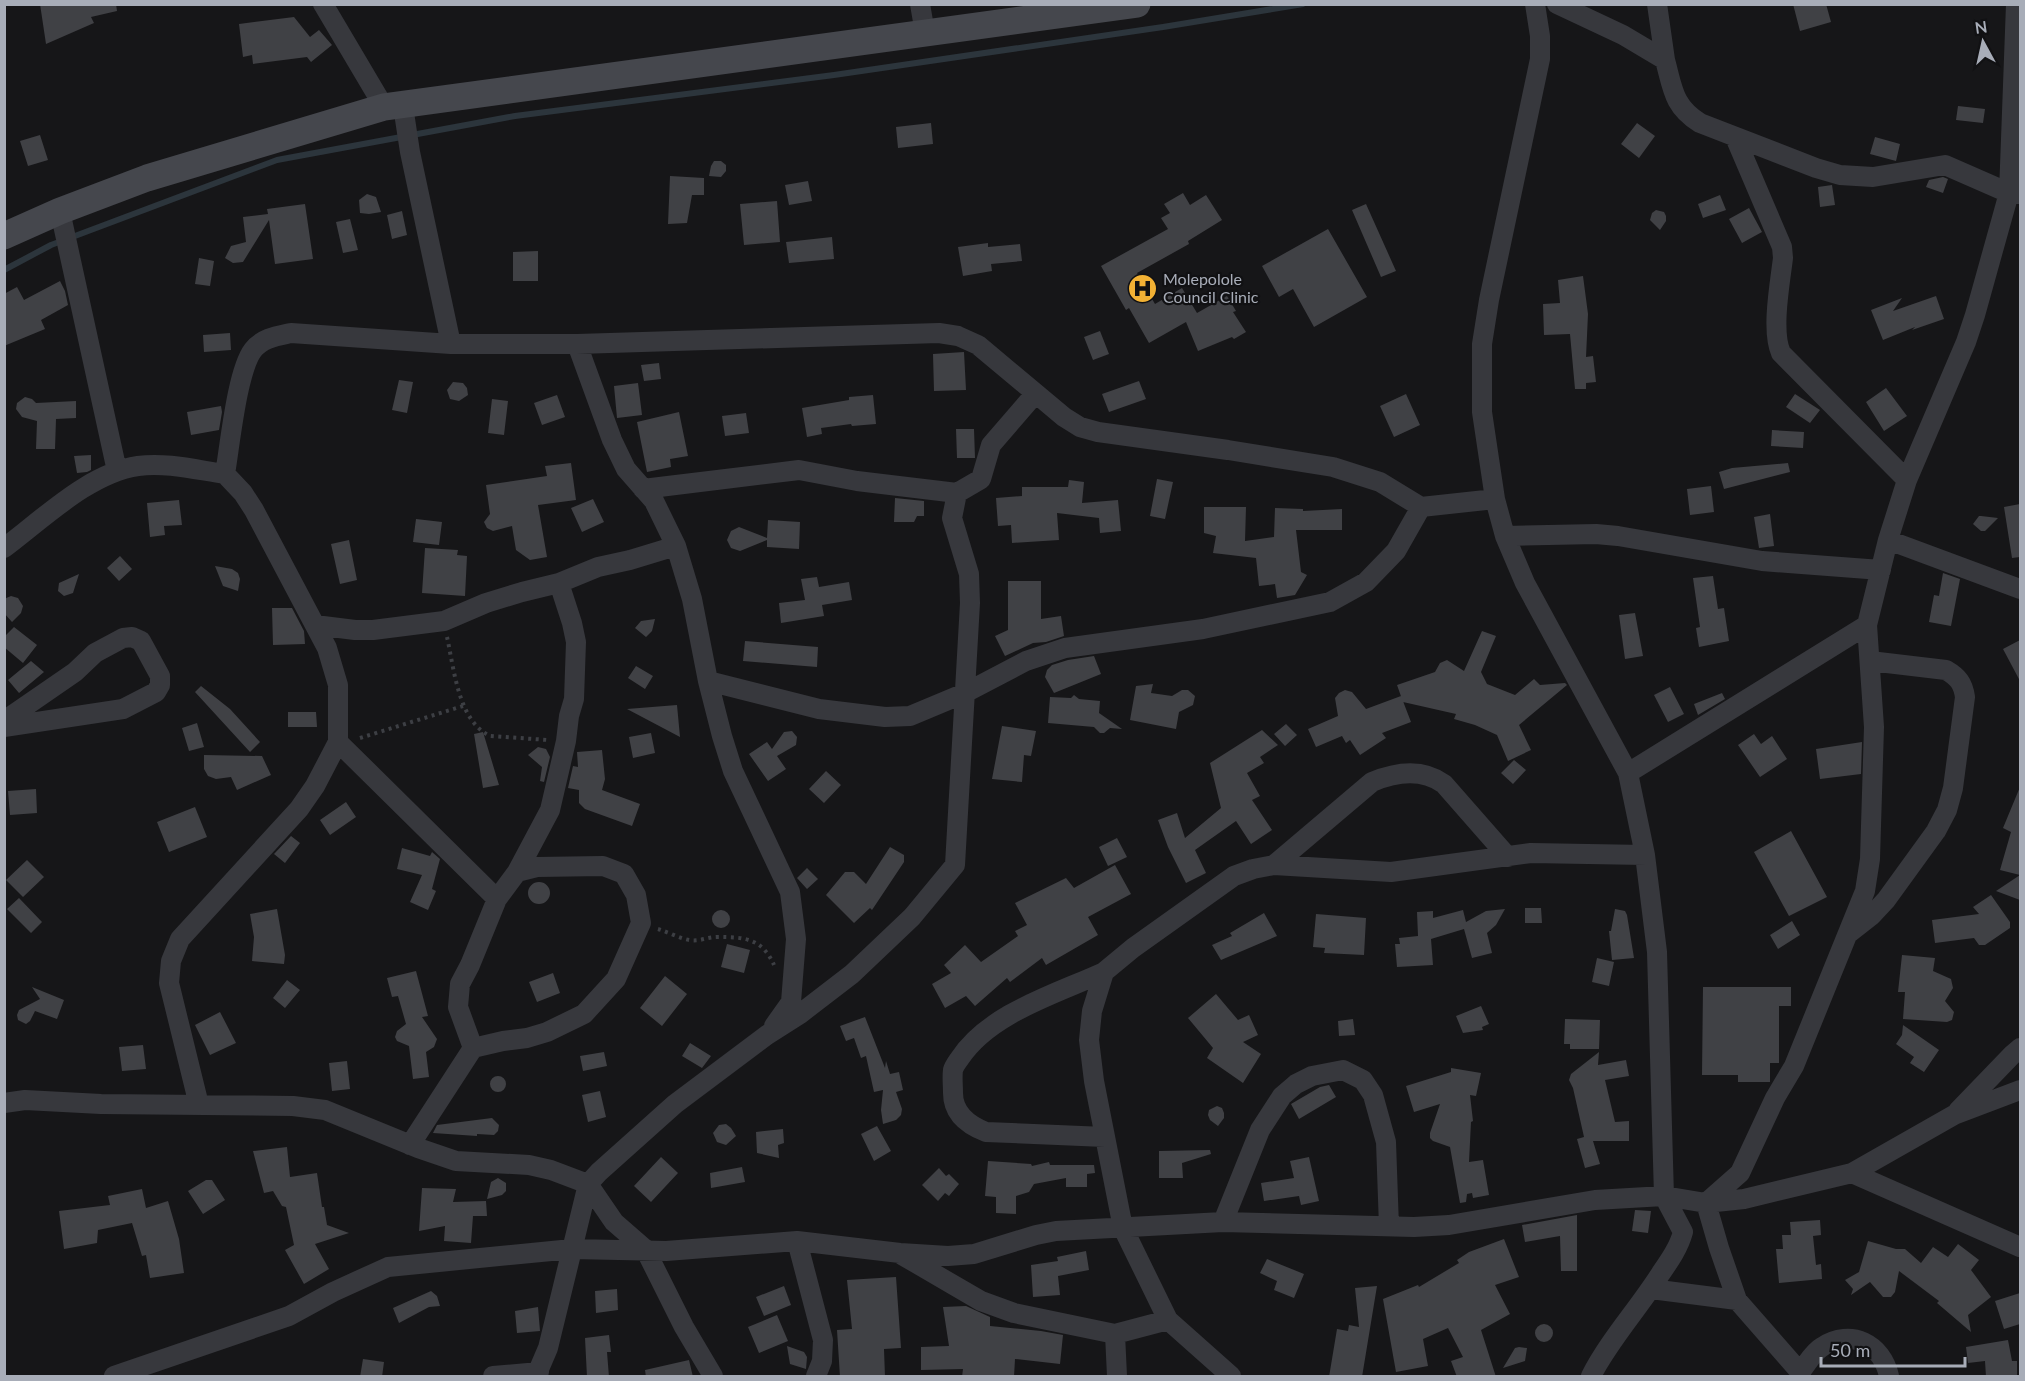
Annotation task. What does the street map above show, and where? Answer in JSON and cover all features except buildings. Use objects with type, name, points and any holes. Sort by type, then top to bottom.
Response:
[{"type":"street","points":[[324,4],[394,106],[410,152],[452,344]]},
{"type":"street","points":[[920,4],[925,33]]},
{"type":"street","points":[[4,236],[60,211],[147,178],[394,106],[925,33],[1086,8],[1137,4]]},
{"type":"street","points":[[1534,4],[1540,36],[1540,59],[1489,300],[1482,344],[1482,412],[1494,500],[1505,536],[1525,583],[1628,773],[1645,855],[1657,952],[1664,1196],[1683,1232],[1680,1244],[1651,1289],[1602,1354],[1591,1377]]},
{"type":"street","points":[[1557,4],[1623,35],[1665,60]]},
{"type":"street","points":[[1657,4],[1665,60],[1677,103],[1686,115],[1700,123],[1840,175],[1873,177],[1945,165],[2015,193]]},
{"type":"street","points":[[1706,1203],[1740,1173],[1775,1098],[1794,1066],[1865,891],[1870,859],[1874,727],[1867,625],[1888,540],[1907,480],[1969,333],[2015,193],[2016,4]]},
{"type":"street","points":[[1735,137],[1782,247],[1776,331],[1777,344],[1781,353],[1907,480]]},
{"type":"street","points":[[60,211],[117,471]]},
{"type":"street","points":[[225,474],[242,376],[253,350],[272,336],[291,333],[452,344],[577,344],[939,333],[958,336],[978,345],[1035,394],[1080,427],[1098,432],[1334,467],[1380,482],[1421,507],[1494,500]]},
{"type":"street","points":[[577,344],[612,440],[626,469],[654,501],[676,546],[692,599],[708,681],[733,771],[790,892],[796,939],[791,1002],[767,1035]]},
{"type":"street","points":[[643,489],[799,470],[857,482],[957,493],[981,478],[991,445],[1035,394]]},
{"type":"street","points":[[4,548],[91,483],[117,471],[139,466],[165,466],[225,474],[243,493],[254,510],[327,648],[338,685],[339,742],[315,786],[298,809],[180,939],[171,961],[169,983],[199,1105]]},
{"type":"street","points":[[493,1377],[537,1374],[548,1348],[588,1184],[675,1104],[852,974],[912,917],[955,865],[970,603],[969,574],[952,518],[957,493]]},
{"type":"street","points":[[708,681],[819,709],[885,717],[910,716],[965,693],[1026,661],[1065,648],[1203,629],[1330,602],[1366,582],[1396,551],[1421,507]]},
{"type":"street","points":[[1505,536],[1596,534],[1762,561],[1881,570]]},
{"type":"street","points":[[1888,540],[2020,589]]},
{"type":"street","points":[[315,626],[373,630],[444,621],[486,603],[559,584],[598,567],[630,561],[676,546]]},
{"type":"street","points":[[474,1048],[458,1007],[460,984],[497,899],[517,872],[550,810],[566,741],[568,716],[574,699],[576,642],[559,584]]},
{"type":"street","points":[[1628,773],[1867,625]]},
{"type":"street","points":[[4,721],[75,672],[95,652],[123,638],[132,637],[141,641],[160,676],[160,685],[156,692],[123,709],[4,727]]},
{"type":"street","points":[[1849,933],[1872,915],[1886,900],[1936,831],[1947,810],[1953,788],[1965,698],[1963,685],[1955,675],[1946,670],[1869,662]]},
{"type":"street","points":[[339,742],[497,899]]},
{"type":"street","points":[[1274,865],[1372,782],[1402,773],[1433,776],[1444,784],[1508,857]]},
{"type":"street","points":[[1105,1137],[986,1132],[971,1126],[960,1115],[953,1099],[953,1068],[966,1049],[985,1029],[1005,1016],[1104,972],[1133,948],[1234,876],[1274,865],[1391,872],[1531,853],[1645,855]]},
{"type":"street","points":[[410,1145],[474,1048],[547,1032],[584,1014],[616,979],[641,923],[636,895],[624,874],[603,866],[537,867],[517,872]]},
{"type":"street","points":[[1104,972],[1092,1011],[1089,1040],[1094,1081],[1123,1228],[1168,1320],[1231,1377]]},
{"type":"street","points":[[1954,1115],[2020,1048]]},
{"type":"street","points":[[1223,1222],[1260,1130],[1282,1096],[1296,1084],[1312,1076],[1343,1070],[1363,1080],[1373,1095],[1386,1142],[1389,1227]]},
{"type":"street","points":[[114,1377],[289,1316],[333,1292],[388,1267],[572,1249],[666,1251],[797,1241],[900,1254],[948,1256],[974,1254],[1056,1231],[1223,1222],[1389,1227],[1449,1225],[1595,1200],[1664,1196],[1706,1203],[1763,1196],[1852,1173],[1954,1115],[2020,1090]]},
{"type":"street","points":[[4,1103],[25,1100],[101,1104],[294,1106],[325,1110],[456,1161],[529,1165],[551,1170],[588,1184],[614,1222],[645,1249],[684,1327],[713,1377]]},
{"type":"street","points":[[1852,1173],[2020,1247]]},
{"type":"street","points":[[1706,1203],[1737,1300],[1801,1374],[1820,1348],[1837,1340],[1857,1340],[1874,1348],[1886,1363],[1889,1377]]},
{"type":"street","points":[[797,1241],[823,1340],[822,1361],[816,1377]]},
{"type":"street","points":[[900,1254],[981,1301],[1014,1313],[1115,1334],[1168,1320]]},
{"type":"street","points":[[1651,1289],[1737,1300]]},
{"type":"street","points":[[1115,1334],[1117,1377]]},
{"type":"path","points":[[444,621],[463,706],[481,732],[490,736],[566,741]]},
{"type":"path","points":[[339,742],[370,736],[463,706]]},
{"type":"path","points":[[641,923],[689,940],[715,937],[752,940],[768,951],[791,1002]]},
{"type":"waterway","points":[[4,270],[51,245],[277,160],[515,116],[834,75],[1303,4]]},
{"type":"place","name":"Molepolole Council Clinic","points":[[1142,288]]}]
